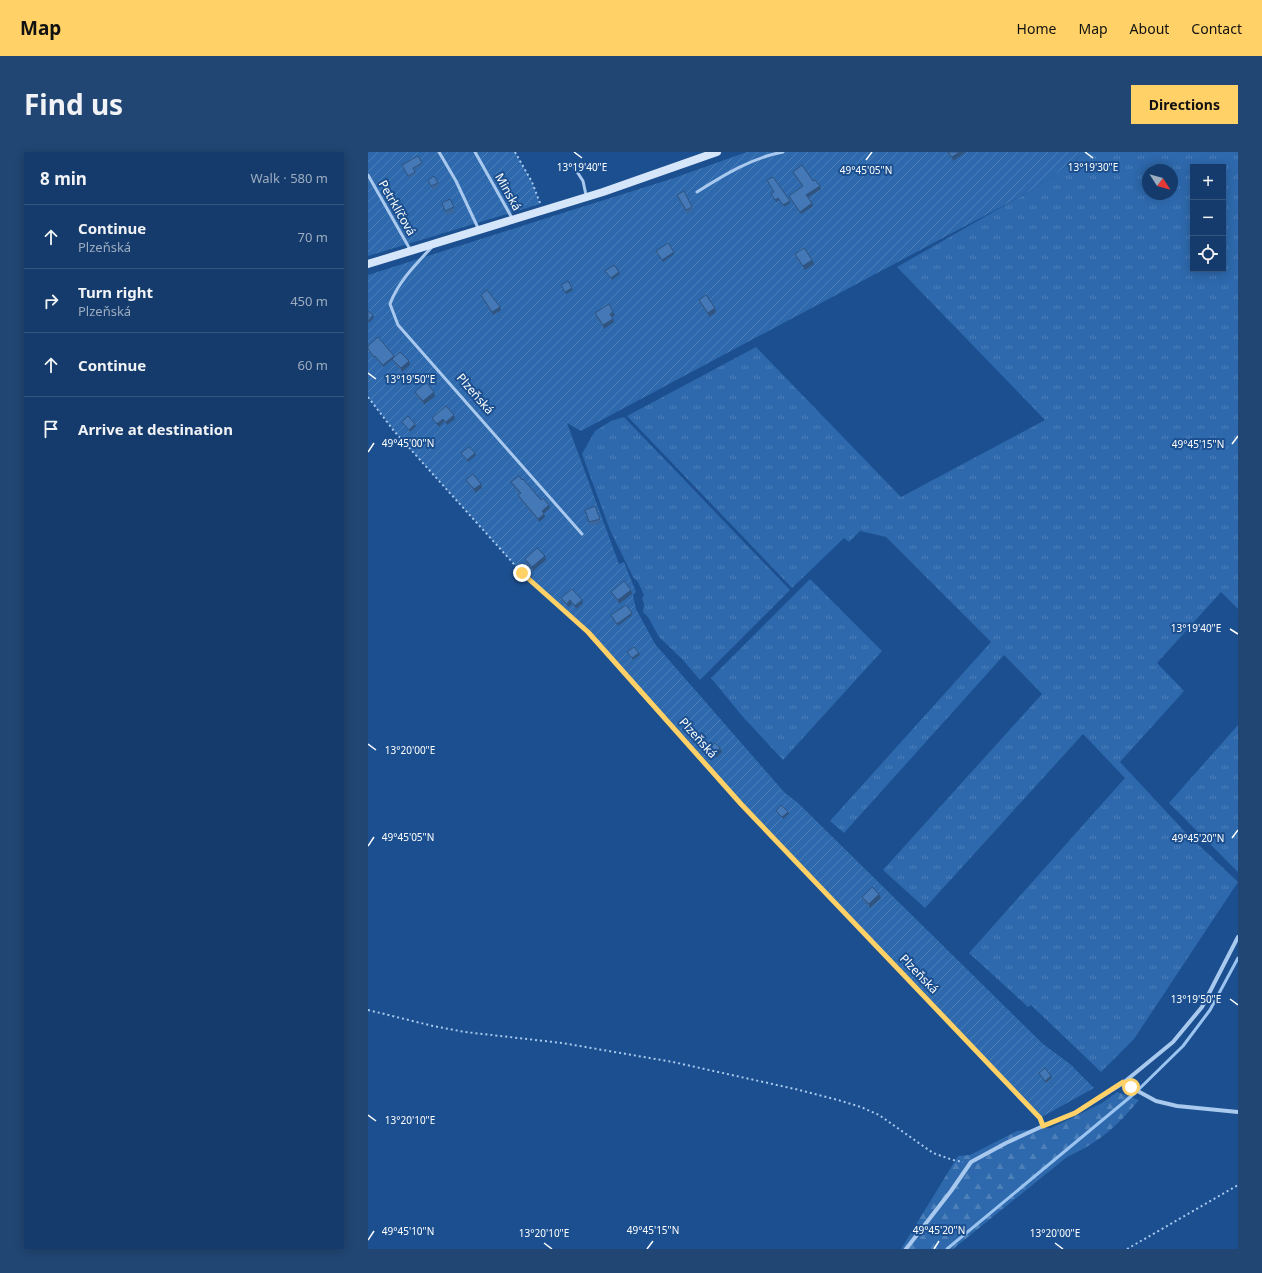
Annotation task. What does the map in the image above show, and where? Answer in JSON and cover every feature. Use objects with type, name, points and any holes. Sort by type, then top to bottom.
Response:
[{"type":"main road","points":[[368,264],[587,197],[718,152]]},
{"type":"street","points":[[906,1249],[951,1191],[971,1162],[1006,1143],[1075,1113],[1123,1082],[1172,1042],[1202,1006],[1238,937]]},
{"type":"street","points":[[1123,1082],[1156,1101],[1177,1106],[1238,1112]]},
{"type":"lane","points":[[439,152],[456,181],[479,230]]},
{"type":"lane","name":"Minská","points":[[475,152],[513,220]]},
{"type":"lane","points":[[698,192],[732,170],[755,160],[783,152]]},
{"type":"lane","points":[[572,164],[583,181],[587,197]]},
{"type":"lane","name":"Petrklíčová","points":[[368,175],[411,251]]},
{"type":"lane","name":"Plzeňská","points":[[434,243],[394,293],[390,304],[398,325],[582,534]]},
{"type":"lane","name":"Plzeňská","points":[[588,632],[741,804],[1040,1118],[1043,1126]]},
{"type":"path","points":[[515,152],[532,182],[542,210]]},
{"type":"path","points":[[368,397],[394,431],[522,573],[588,632]]},
{"type":"path","points":[[368,1010],[433,1026],[465,1032],[562,1043],[673,1062],[831,1098],[861,1107],[879,1115],[933,1153],[953,1160],[971,1162]]},
{"type":"path","points":[[1127,1249],[1238,1185]]},
{"type":"green space","points":[[368,152],[515,152],[532,182],[540,204],[368,256]]},
{"type":"green space","points":[[747,152],[1087,152],[1037,187],[1014,200],[581,431],[567,423],[619,564],[624,562],[636,592],[633,595],[636,609],[655,644],[784,792],[798,803],[1043,1044],[1070,1064],[1094,1088],[1040,1118],[741,804],[588,632],[522,573],[394,431],[368,397],[368,275],[671,179]]},
{"type":"green space","points":[[1087,152],[1238,152],[1238,609],[1221,592],[1157,663],[1184,691],[1120,762],[1187,834],[1238,882],[1134,1039],[1101,1072],[1031,1005],[1028,1007],[969,953],[1125,778],[1083,734],[925,908],[883,870],[1042,694],[1004,655],[844,833],[830,821],[991,642],[886,537],[860,531],[849,542],[844,538],[792,588],[627,416],[756,347],[901,497],[1045,420],[897,267],[1037,187]]},
{"type":"green space","points":[[624,417],[790,590],[700,680],[682,659],[659,637],[648,617],[643,612],[644,604],[642,598],[644,595],[638,582],[633,577],[610,530],[582,454],[595,431],[611,421]]},
{"type":"green space","points":[[810,579],[882,651],[783,760],[743,717],[711,678]]},
{"type":"green space","points":[[1238,725],[1238,872],[1169,803]]},
{"type":"green space","points":[[1117,1092],[1139,1100],[1107,1133],[1089,1146],[1067,1157],[953,1249],[901,1249],[958,1156],[970,1155],[1017,1131],[1051,1128],[1102,1103]]},
{"type":"building","points":[[948,152],[960,152],[952,157]]},
{"type":"building","points":[[418,156],[422,163],[413,168],[415,172],[408,176],[402,165]]},
{"type":"building","points":[[802,165],[813,181],[815,180],[820,186],[806,195],[812,203],[800,212],[789,196],[803,186],[793,172]]},
{"type":"building","points":[[434,176],[438,183],[431,186],[428,180]]},
{"type":"building","points":[[773,177],[790,201],[783,205],[778,198],[775,200],[771,194],[774,192],[767,180]]},
{"type":"building","points":[[684,191],[692,207],[686,210],[677,195]]},
{"type":"building","points":[[450,199],[454,207],[445,211],[442,203]]},
{"type":"building","points":[[668,243],[674,252],[662,260],[656,251]]},
{"type":"building","points":[[804,248],[812,260],[803,266],[795,254]]},
{"type":"building","points":[[614,265],[619,272],[611,278],[605,271]]},
{"type":"building","points":[[568,281],[572,288],[565,292],[561,285]]},
{"type":"building","points":[[487,290],[500,307],[492,312],[481,295]]},
{"type":"building","points":[[706,295],[715,308],[708,313],[699,300]]},
{"type":"building","points":[[609,304],[613,312],[610,314],[613,319],[603,325],[595,313]]},
{"type":"building","points":[[368,311],[373,315],[368,321]]},
{"type":"building","points":[[378,337],[394,356],[383,365],[368,349],[368,346]]},
{"type":"building","points":[[400,352],[409,361],[401,368],[392,359]]},
{"type":"building","points":[[426,382],[434,392],[423,401],[415,392]]},
{"type":"building","points":[[446,406],[454,415],[446,422],[443,419],[437,424],[432,418]]},
{"type":"building","points":[[408,416],[415,424],[409,430],[402,422]]},
{"type":"building","points":[[469,447],[475,453],[467,460],[461,453]]},
{"type":"building","points":[[473,474],[481,484],[474,489],[466,480]]},
{"type":"building","points":[[519,476],[541,500],[543,498],[549,505],[542,511],[544,514],[538,519],[518,495],[521,493],[511,482]]},
{"type":"building","points":[[595,506],[600,519],[589,522],[585,510]]},
{"type":"building","points":[[537,548],[545,556],[532,567],[525,559]]},
{"type":"building","points":[[624,581],[631,590],[618,600],[611,592]]},
{"type":"building","points":[[572,589],[582,600],[575,606],[570,600],[567,604],[561,598]]},
{"type":"building","points":[[626,605],[632,613],[617,624],[611,615]]},
{"type":"building","points":[[634,647],[639,653],[632,658],[627,652]]},
{"type":"building","points":[[715,743],[720,748],[715,754],[709,748]]},
{"type":"building","points":[[781,805],[788,812],[782,817],[776,811]]},
{"type":"building","points":[[872,887],[879,894],[869,904],[862,897]]},
{"type":"building","points":[[1045,1068],[1051,1076],[1045,1081],[1039,1073]]},
{"type":"waterway","points":[[947,1249],[1135,1093],[1183,1046],[1210,1010],[1238,958]]},
{"type":"route","points":[[522,573],[588,632],[741,804],[1040,1118],[1043,1126],[1075,1113],[1123,1082],[1131,1087]]}]
